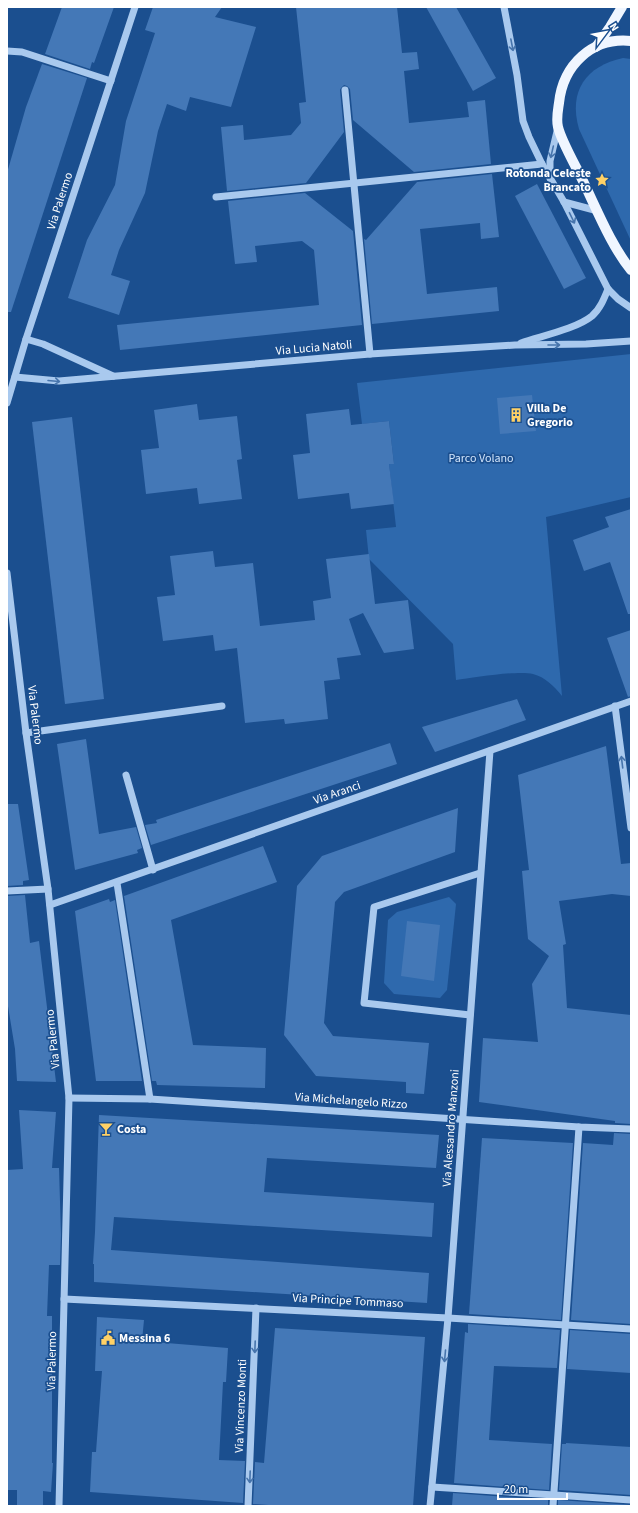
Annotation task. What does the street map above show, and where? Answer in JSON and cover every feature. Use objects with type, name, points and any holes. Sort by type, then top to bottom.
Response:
[{"type":"main road","points":[[622,7],[596,47],[574,63],[565,77],[560,93],[557,114],[558,127],[570,155],[614,243],[631,270]]},
{"type":"main road","points":[[596,47],[610,43],[631,41]]},
{"type":"street","name":"Via Palermo","points":[[7,403],[26,339],[135,7]]},
{"type":"street","points":[[504,7],[517,75],[523,121],[542,164],[564,202],[608,289],[618,299],[631,308]]},
{"type":"street","points":[[7,51],[22,52],[111,81]]},
{"type":"street","points":[[345,90],[370,354]]},
{"type":"street","points":[[550,178],[550,161],[558,127]]},
{"type":"street","points":[[216,197],[542,164]]},
{"type":"street","points":[[564,202],[598,211]]},
{"type":"street","points":[[515,345],[581,323],[593,315],[602,304],[608,289]]},
{"type":"street","points":[[26,339],[43,344],[115,377]]},
{"type":"street","points":[[515,345],[586,344],[631,341]]},
{"type":"street","name":"Via Lucia Natoli","points":[[15,376],[59,381],[370,354],[515,345]]},
{"type":"street","name":"Via Palermo","points":[[7,573],[26,733],[50,905],[69,1098],[59,1506]]},
{"type":"street","name":"Via Aranci","points":[[50,905],[153,870],[631,700]]},
{"type":"street","points":[[26,733],[222,706]]},
{"type":"street","points":[[615,706],[631,828]]},
{"type":"street","name":"Via Alessandro Manzoni","points":[[430,1506],[448,1318],[490,751]]},
{"type":"street","points":[[126,775],[153,870]]},
{"type":"street","points":[[470,1015],[364,1003],[374,907],[480,873]]},
{"type":"street","points":[[117,882],[150,1099]]},
{"type":"street","points":[[7,891],[48,889]]},
{"type":"street","name":"Via Michelangelo Rizzo","points":[[69,1098],[150,1099],[462,1120],[631,1129]]},
{"type":"street","points":[[553,1506],[578,1127]]},
{"type":"street","name":"Via Principe Tommaso","points":[[64,1299],[448,1318],[631,1329]]},
{"type":"street","name":"Via Vincenzo Monti","points":[[248,1506],[256,1308]]},
{"type":"street","points":[[432,1487],[631,1500]]},
{"type":"green space","points":[[623,58],[631,59],[631,241],[579,129],[576,115],[578,92],[583,82],[599,67]]},
{"type":"green space","name":"Parco Volano","points":[[631,354],[631,497],[546,517],[562,696],[549,682],[533,674],[517,673],[456,680],[453,644],[369,559],[366,530],[396,527],[389,464],[394,464],[389,421],[362,424],[357,383]]},
{"type":"green space","points":[[449,897],[456,904],[447,990],[440,998],[394,994],[384,983],[388,920],[397,912]]},
{"type":"building","points":[[62,7],[114,7],[94,63],[92,62],[90,69],[45,54]]},
{"type":"building","points":[[153,7],[222,7],[215,17],[256,27],[231,107],[190,97],[186,111],[167,104],[158,131],[145,193],[119,250],[111,275],[130,281],[119,315],[68,298],[87,240],[115,185],[126,121],[155,33],[145,30]]},
{"type":"building","points":[[296,7],[397,7],[402,53],[417,52],[419,69],[404,71],[409,123],[469,117],[467,102],[485,100],[491,164],[414,172],[353,120],[350,89],[344,85],[340,90],[344,132],[306,183],[227,191],[221,127],[243,125],[244,140],[291,135],[301,123],[299,103],[306,102]]},
{"type":"building","points":[[426,7],[456,7],[496,78],[473,91]]},
{"type":"building","points":[[42,64],[87,78],[11,312],[7,312],[7,173],[26,107]]},
{"type":"building","points":[[492,174],[499,237],[481,239],[480,223],[420,229],[427,294],[497,287],[499,311],[372,324],[364,239],[366,240],[417,182]]},
{"type":"building","points":[[537,184],[586,278],[564,289],[515,196]]},
{"type":"building","points":[[305,193],[353,231],[362,325],[120,350],[117,325],[319,305],[314,250],[302,241],[255,246],[257,262],[235,264],[228,201]]},
{"type":"building","name":"Villa De Gregorio","points":[[532,395],[536,431],[500,434],[497,398]]},
{"type":"building","points":[[197,404],[199,420],[237,416],[242,459],[237,460],[242,499],[199,504],[197,488],[146,494],[141,450],[159,448],[154,410]]},
{"type":"building","points":[[349,409],[351,425],[389,421],[394,464],[389,464],[394,504],[351,509],[349,493],[298,499],[293,455],[310,453],[306,414]]},
{"type":"building","points":[[72,417],[104,699],[65,704],[32,422]]},
{"type":"building","points":[[631,509],[631,614],[628,614],[610,562],[584,571],[573,540],[609,527],[605,517]]},
{"type":"building","points":[[213,551],[215,567],[253,563],[260,626],[315,620],[313,601],[331,598],[326,559],[369,554],[375,604],[408,600],[414,649],[384,653],[363,613],[349,619],[361,655],[337,658],[340,679],[324,681],[328,719],[285,724],[284,719],[245,723],[237,648],[215,651],[213,635],[163,641],[157,597],[175,595],[170,556]]},
{"type":"building","points":[[631,630],[631,696],[628,697],[607,638]]},
{"type":"building","points":[[517,699],[526,720],[435,752],[422,727]]},
{"type":"building","points":[[86,739],[99,834],[136,827],[142,848],[137,850],[138,853],[75,870],[57,744]]},
{"type":"building","points":[[390,743],[397,764],[151,845],[145,825],[157,823],[156,820]]},
{"type":"building","points":[[606,746],[621,864],[631,863],[631,896],[612,894],[559,901],[566,944],[563,945],[567,1008],[631,1015],[631,1124],[615,1123],[615,1121],[479,1102],[483,1038],[538,1042],[532,984],[549,956],[528,939],[522,871],[529,870],[518,775]]},
{"type":"building","points":[[7,804],[18,804],[29,880],[23,881],[23,885],[7,886]]},
{"type":"building","points":[[458,808],[455,852],[344,892],[335,902],[324,1023],[333,1036],[429,1043],[424,1094],[406,1093],[406,1082],[316,1076],[284,1035],[297,886],[322,856]]},
{"type":"building","points":[[263,846],[277,882],[171,920],[193,1045],[266,1048],[265,1088],[157,1085],[156,1081],[152,1081],[124,896]]},
{"type":"building","points":[[25,895],[30,943],[39,941],[56,1082],[17,1081],[15,1049],[7,1000],[7,896]]},
{"type":"building","points":[[109,899],[110,902],[115,900],[142,1081],[96,1081],[75,911]]},
{"type":"building","points":[[407,921],[440,925],[434,981],[401,976]]},
{"type":"building","points":[[19,1110],[56,1112],[52,1168],[59,1168],[61,1235],[60,1265],[49,1265],[47,1316],[52,1316],[53,1463],[51,1492],[43,1491],[43,1506],[17,1506],[17,1490],[7,1490],[7,1170],[23,1169]]},
{"type":"building","points":[[99,1115],[439,1135],[436,1168],[267,1158],[264,1192],[434,1203],[432,1237],[114,1217],[111,1250],[429,1273],[427,1303],[94,1282],[93,1264]]},
{"type":"building","points":[[614,1133],[631,1134],[631,1324],[571,1320],[583,1143],[613,1145]]},
{"type":"building","points":[[482,1138],[573,1143],[561,1320],[469,1314]]},
{"type":"building","points":[[97,1317],[144,1320],[142,1341],[228,1348],[226,1382],[223,1382],[219,1460],[245,1461],[243,1503],[90,1492],[92,1452],[96,1452],[102,1371],[95,1371]]},
{"type":"building","points":[[468,1324],[560,1330],[557,1368],[494,1366],[489,1440],[552,1444],[549,1490],[454,1483],[465,1332],[468,1333]]},
{"type":"building","points":[[275,1328],[425,1337],[413,1506],[283,1506],[253,1504],[255,1462],[264,1463]]},
{"type":"building","points":[[570,1330],[631,1334],[631,1373],[567,1369]]},
{"type":"building","points":[[562,1444],[631,1447],[631,1495],[559,1490]]},
{"type":"building","points":[[453,1493],[548,1500],[548,1506],[452,1506]]},
{"type":"building","points":[[558,1500],[631,1505],[631,1506],[558,1506]]},
{"type":"place","name":"Rotonda Celeste Brancato","points":[[602,180]]},
{"type":"place","name":"Villa De Gregorio","points":[[516,415]]},
{"type":"place","name":"Costa","points":[[106,1129]]},
{"type":"place","name":"Messina 6","points":[[108,1338]]}]
